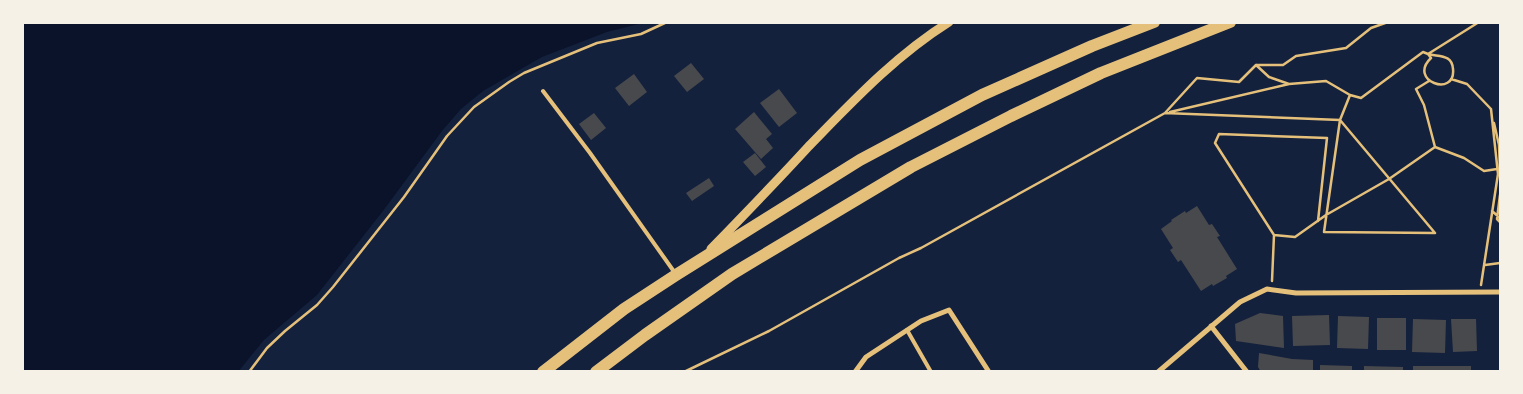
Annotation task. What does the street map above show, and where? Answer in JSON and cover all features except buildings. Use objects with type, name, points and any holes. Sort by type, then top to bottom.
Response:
[{"type":"highway","points":[[543,372],[624,309],[704,256],[860,160],[982,95],[1084,50],[1154,22]]},
{"type":"highway","points":[[596,372],[732,274],[911,167],[1101,73],[1230,22]]},
{"type":"street","points":[[704,256],[877,77],[949,22]]},
{"type":"street","points":[[1158,372],[1240,302],[1267,289],[1296,293],[1500,292]]},
{"type":"street","points":[[855,372],[866,357],[921,321],[949,310],[989,372]]},
{"type":"street","points":[[1211,326],[1246,372]]},
{"type":"lane","points":[[543,91],[676,275]]},
{"type":"lane","points":[[907,330],[931,372]]},
{"type":"path","points":[[249,372],[266,348],[316,306],[333,287],[404,197],[447,136],[474,107],[524,73],[597,43],[641,34],[667,22]]},
{"type":"path","points":[[1165,113],[1198,78],[1239,82],[1256,65],[1283,65],[1296,56],[1346,48],[1371,28],[1388,22]]},
{"type":"path","points":[[1428,54],[1479,22]]},
{"type":"path","points":[[684,372],[769,331],[1165,113],[1289,84],[1326,81],[1350,95],[1361,98],[1423,52],[1444,56],[1451,62],[1454,70],[1447,82],[1438,84],[1429,81],[1426,77],[1424,69],[1430,58],[1428,54]]},
{"type":"path","points":[[1256,65],[1269,77],[1289,84]]},
{"type":"path","points":[[1450,79],[1467,84],[1491,109],[1499,170],[1480,292]]},
{"type":"path","points":[[1429,81],[1416,89],[1424,105],[1435,147]]},
{"type":"path","points":[[1165,113],[1340,120],[1435,233],[1324,232],[1340,120],[1350,95]]},
{"type":"path","points":[[1271,289],[1274,235],[1214,143],[1219,134],[1327,138],[1318,221]]},
{"type":"path","points":[[1435,147],[1464,158],[1484,171],[1499,170]]},
{"type":"path","points":[[1274,235],[1295,237],[1326,215],[1388,179],[1435,147]]},
{"type":"path","points":[[1496,187],[1500,183]]},
{"type":"path","points":[[1500,195],[1499,217],[1497,219],[1500,222]]},
{"type":"path","points":[[1492,211],[1499,217]]},
{"type":"path","points":[[1484,265],[1500,263]]},
{"type":"water","points":[[22,23],[643,23],[607,32],[542,57],[483,91],[461,109],[442,131],[383,211],[317,295],[264,340],[238,372],[23,371]]}]
